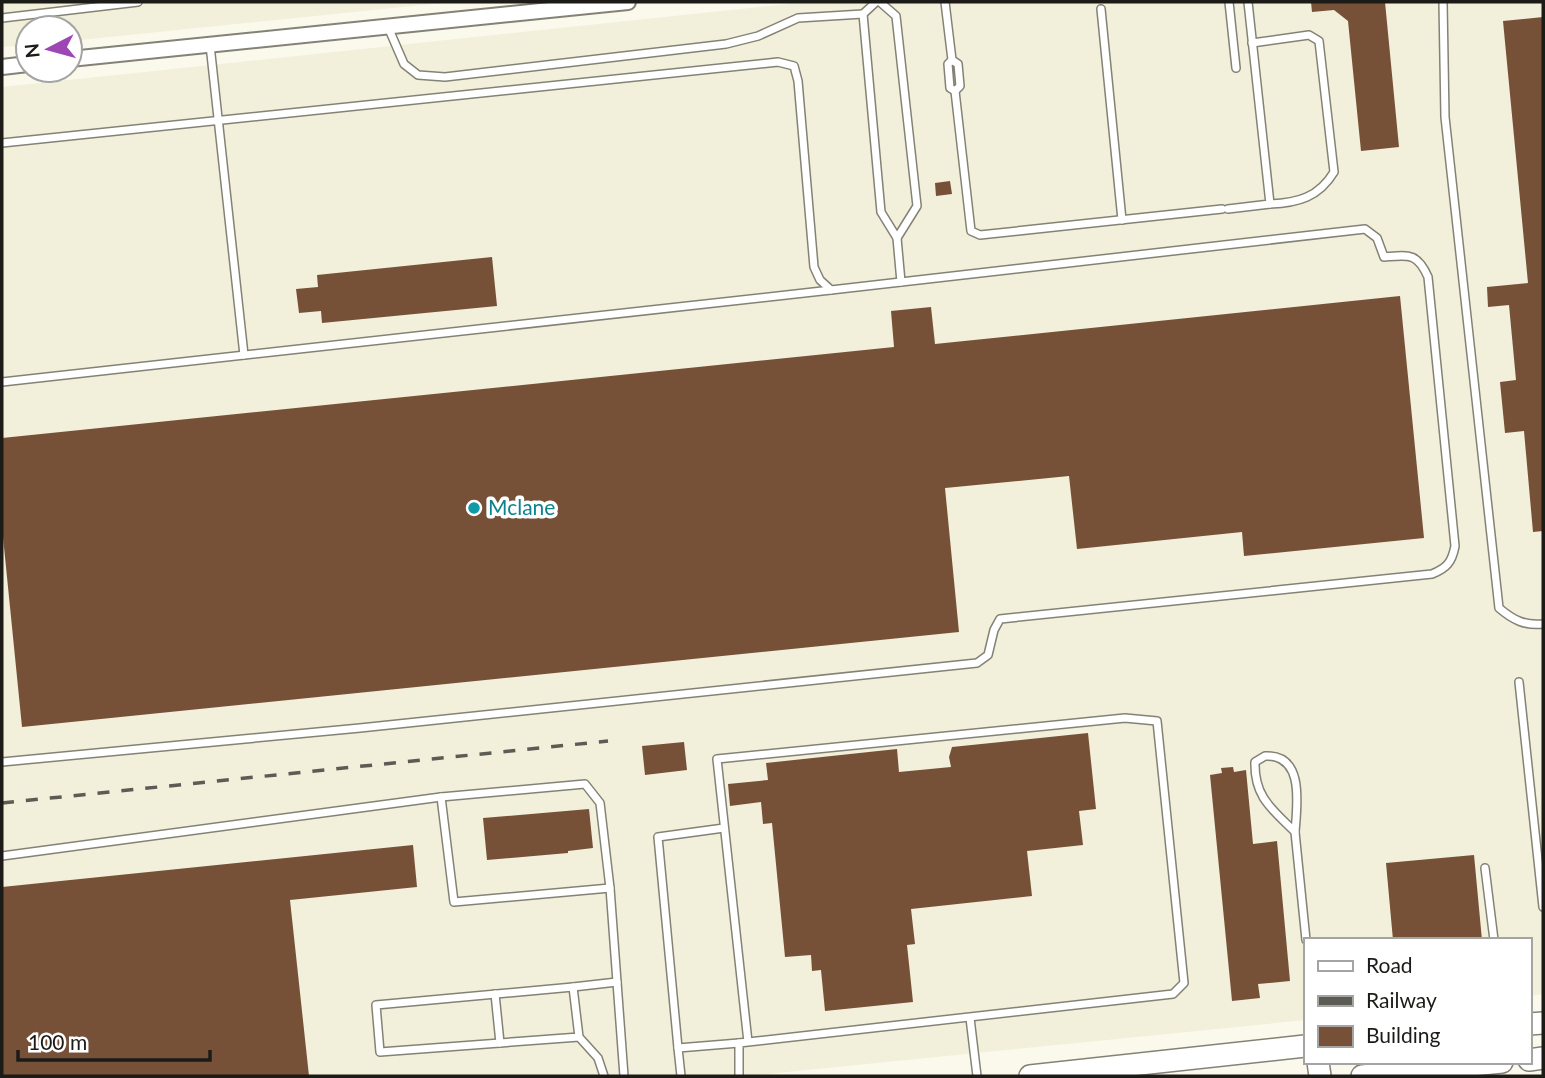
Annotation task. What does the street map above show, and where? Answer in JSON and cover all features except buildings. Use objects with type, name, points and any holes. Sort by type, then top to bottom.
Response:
[{"type":"main road","points":[[1030,1076],[1304,1046]]},
{"type":"main road","points":[[1362,1076],[1482,1064]]},
{"type":"street","points":[[84,58],[628,2]]},
{"type":"lane","points":[[2,18],[138,2]]},
{"type":"lane","points":[[388,27],[404,64],[418,75],[444,77],[726,44],[758,36],[798,18],[863,14],[878,2],[896,16],[918,206],[897,238]]},
{"type":"lane","points":[[945,2],[952,60],[948,64],[950,88],[955,91],[971,232],[980,235],[1288,204],[1312,196],[1326,184],[1334,172],[1319,41],[1309,35],[1252,43]]},
{"type":"lane","points":[[1229,2],[1236,68]]},
{"type":"lane","points":[[1248,2],[1270,204]]},
{"type":"lane","points":[[1443,2],[1445,117],[1499,608],[1511,618],[1531,625],[1543,624]]},
{"type":"lane","points":[[1101,9],[1122,220]]},
{"type":"lane","points":[[863,14],[881,212],[897,238],[901,282]]},
{"type":"lane","points":[[210,45],[244,355]]},
{"type":"lane","points":[[2,143],[778,62],[794,66],[798,81],[814,267],[820,280],[831,290]]},
{"type":"lane","points":[[2,382],[1365,229],[1377,238],[1384,257],[1409,255],[1422,262],[1428,277],[1455,546],[1453,560],[1444,570],[1432,574],[1000,620],[994,630],[989,656],[977,663],[2,762]]},
{"type":"lane","points":[[1519,682],[1543,907]]},
{"type":"lane","points":[[678,1048],[739,1043],[970,1018],[1173,994],[1184,983],[1157,721],[1125,718],[717,759],[748,1042]]},
{"type":"lane","points":[[1295,832],[1260,793],[1254,782],[1255,762],[1265,756],[1274,755],[1290,766],[1297,795],[1295,832],[1306,938]]},
{"type":"lane","points":[[2,856],[441,797],[585,784],[600,803],[610,888],[624,1076]]},
{"type":"lane","points":[[441,797],[454,902],[610,888]]},
{"type":"lane","points":[[681,1076],[657,837],[724,828]]},
{"type":"lane","points":[[1485,868],[1493,938]]},
{"type":"lane","points":[[579,1037],[380,1052],[376,1005],[617,982]]},
{"type":"lane","points":[[573,987],[579,1037],[598,1058],[604,1076]]},
{"type":"lane","points":[[495,994],[500,1043]]},
{"type":"lane","points":[[970,1018],[977,1076]]},
{"type":"lane","points":[[739,1043],[739,1076]]},
{"type":"shaded area","points":[[2,2],[451,2],[84,40],[84,14],[14,14],[14,46],[2,47]]},
{"type":"shaded area","points":[[807,2],[1543,2],[1543,994],[1531,996],[1531,938],[1304,938],[1304,1020],[746,1076],[2,1076],[2,87],[84,84],[84,78]]},
{"type":"railway","points":[[2,803],[608,741]]},
{"type":"place","name":"Mclane","points":[[474,508]]}]
